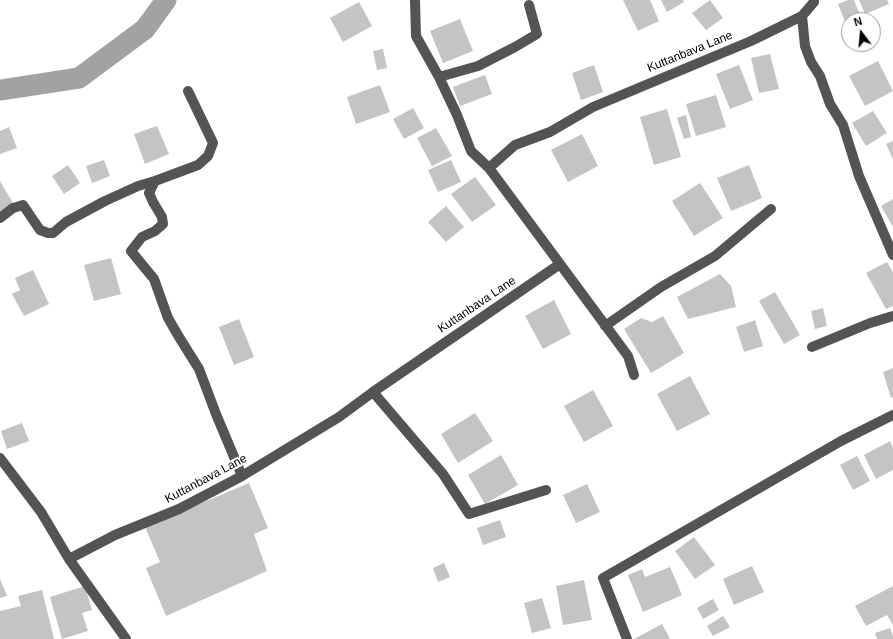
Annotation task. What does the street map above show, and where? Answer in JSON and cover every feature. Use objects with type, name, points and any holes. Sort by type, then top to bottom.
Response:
[{"type":"street","points":[[415,0],[416,36],[439,77],[457,115],[471,151],[489,168],[628,356],[634,375]]},
{"type":"street","name":"Kuttanbava Lane","points":[[489,168],[515,144],[550,132],[593,107],[751,41],[802,16],[814,0]]},
{"type":"street","points":[[439,77],[478,66],[537,34],[529,6]]},
{"type":"street","points":[[802,16],[805,46],[811,62],[820,76],[830,104],[843,125],[859,176],[893,255]]},
{"type":"street","points":[[0,218],[12,208],[23,205],[40,230],[53,233],[66,222],[82,212],[138,186],[155,182],[198,165],[208,156],[213,143],[188,91]]},
{"type":"street","points":[[155,182],[149,192],[164,224],[142,237],[131,251],[154,279],[168,318],[199,369],[242,476]]},
{"type":"street","points":[[605,326],[661,288],[715,256],[771,209]]},
{"type":"street","name":"Kuttanbava Lane","points":[[69,559],[115,535],[179,509],[242,476],[339,417],[373,392],[560,264]]},
{"type":"street","points":[[812,347],[870,323],[893,316]]},
{"type":"street","points":[[373,392],[443,474],[469,514],[546,490]]},
{"type":"street","points":[[627,639],[603,578],[841,441],[893,415]]},
{"type":"street","points":[[0,458],[41,512],[69,559],[126,639]]},
{"type":"building","points":[[623,0],[650,0],[659,21],[638,31]]},
{"type":"building","points":[[661,0],[683,0],[684,2],[667,12]]},
{"type":"building","points":[[710,0],[723,18],[706,30],[692,13]]},
{"type":"building","points":[[848,0],[854,0],[859,12],[841,12],[838,4]]},
{"type":"building","points":[[859,0],[887,0],[889,4],[870,12],[864,12]]},
{"type":"building","points":[[359,2],[372,26],[343,42],[330,18]]},
{"type":"building","points":[[460,19],[473,51],[443,63],[430,31]]},
{"type":"building","points":[[383,49],[387,68],[377,70],[373,51]]},
{"type":"building","points":[[770,54],[779,89],[759,93],[751,58]]},
{"type":"building","points":[[878,61],[893,91],[865,106],[849,76]]},
{"type":"building","points":[[594,65],[603,92],[581,100],[572,73]]},
{"type":"building","points":[[739,65],[753,100],[730,109],[716,74]]},
{"type":"building","points":[[485,75],[492,94],[460,106],[453,87]]},
{"type":"building","points":[[380,85],[390,112],[356,124],[347,97]]},
{"type":"building","points":[[716,95],[726,127],[696,136],[686,104]]},
{"type":"building","points":[[413,108],[424,128],[404,139],[393,119]]},
{"type":"building","points":[[667,109],[681,157],[654,165],[640,117]]},
{"type":"building","points":[[873,111],[887,133],[866,146],[852,123]]},
{"type":"building","points":[[686,115],[691,137],[684,139],[677,118]]},
{"type":"building","points":[[157,126],[169,154],[145,164],[134,134]]},
{"type":"building","points":[[9,127],[17,148],[0,154],[0,131]]},
{"type":"building","points":[[436,128],[452,156],[432,166],[417,138]]},
{"type":"building","points":[[582,134],[598,166],[568,182],[551,150]]},
{"type":"building","points":[[893,141],[893,159],[886,144]]},
{"type":"building","points":[[104,160],[110,176],[92,183],[86,166]]},
{"type":"building","points":[[451,160],[461,182],[438,192],[428,170]]},
{"type":"building","points":[[68,165],[80,183],[64,194],[52,176]]},
{"type":"building","points":[[749,165],[762,198],[731,211],[717,178]]},
{"type":"building","points":[[475,177],[496,205],[472,222],[451,194]]},
{"type":"building","points":[[0,181],[14,205],[0,213]]},
{"type":"building","points":[[700,183],[723,218],[694,236],[672,201]]},
{"type":"building","points":[[893,199],[893,227],[881,206]]},
{"type":"building","points":[[446,206],[464,227],[446,242],[428,222]]},
{"type":"building","points":[[111,258],[121,294],[94,301],[84,265]]},
{"type":"building","points":[[887,262],[893,272],[893,306],[886,309],[866,273]]},
{"type":"building","points":[[33,270],[49,304],[24,316],[12,294],[20,290],[15,278]]},
{"type":"building","points":[[720,274],[731,286],[736,307],[688,319],[677,297]]},
{"type":"building","points":[[775,292],[800,335],[784,344],[759,301]]},
{"type":"building","points":[[554,300],[571,334],[543,349],[525,316]]},
{"type":"building","points":[[823,308],[827,326],[815,329],[811,311]]},
{"type":"building","points":[[663,316],[684,353],[651,373],[624,329],[641,318],[652,322]]},
{"type":"building","points":[[239,319],[254,357],[234,365],[219,327]]},
{"type":"building","points":[[755,320],[763,346],[744,352],[736,327]]},
{"type":"building","points":[[893,368],[893,397],[891,398],[883,372]]},
{"type":"building","points":[[690,376],[710,414],[677,431],[657,394]]},
{"type":"building","points":[[593,390],[613,426],[584,442],[564,406]]},
{"type":"building","points":[[475,413],[493,441],[458,463],[441,434]]},
{"type":"building","points":[[22,423],[29,441],[7,449],[1,431]]},
{"type":"building","points":[[890,441],[893,448],[893,470],[876,479],[864,455]]},
{"type":"building","points":[[501,455],[518,485],[485,504],[468,475]]},
{"type":"building","points":[[857,456],[870,481],[853,490],[840,465]]},
{"type":"building","points":[[249,483],[268,528],[254,534],[267,571],[166,616],[146,568],[160,562],[145,527]]},
{"type":"building","points":[[587,484],[600,512],[576,523],[563,495]]},
{"type":"building","points":[[500,520],[506,537],[483,545],[477,528]]},
{"type":"building","points":[[694,537],[715,565],[695,579],[675,551]]},
{"type":"building","points":[[444,563],[450,577],[438,582],[433,568]]},
{"type":"building","points":[[752,566],[764,592],[734,605],[723,579]]},
{"type":"building","points":[[670,567],[682,595],[643,612],[628,575],[642,569],[645,577]]},
{"type":"building","points":[[0,579],[7,596],[0,598]]},
{"type":"building","points":[[584,580],[592,620],[563,625],[556,586]]},
{"type":"building","points":[[85,586],[92,610],[82,613],[88,631],[62,639],[50,597]]},
{"type":"building","points":[[893,586],[893,625],[887,615],[866,626],[855,606]]},
{"type":"building","points":[[42,590],[54,639],[0,639],[0,611],[21,606],[18,596]]},
{"type":"building","points":[[542,598],[551,628],[532,633],[524,603]]},
{"type":"building","points":[[713,599],[719,610],[703,619],[697,608]]},
{"type":"building","points":[[723,616],[730,627],[713,636],[707,626]]},
{"type":"building","points":[[662,624],[670,639],[634,639]]},
{"type":"building","points":[[890,628],[893,639],[877,639],[875,633]]},
{"type":"waterway","points":[[0,90],[79,78],[145,29],[166,0]]}]
